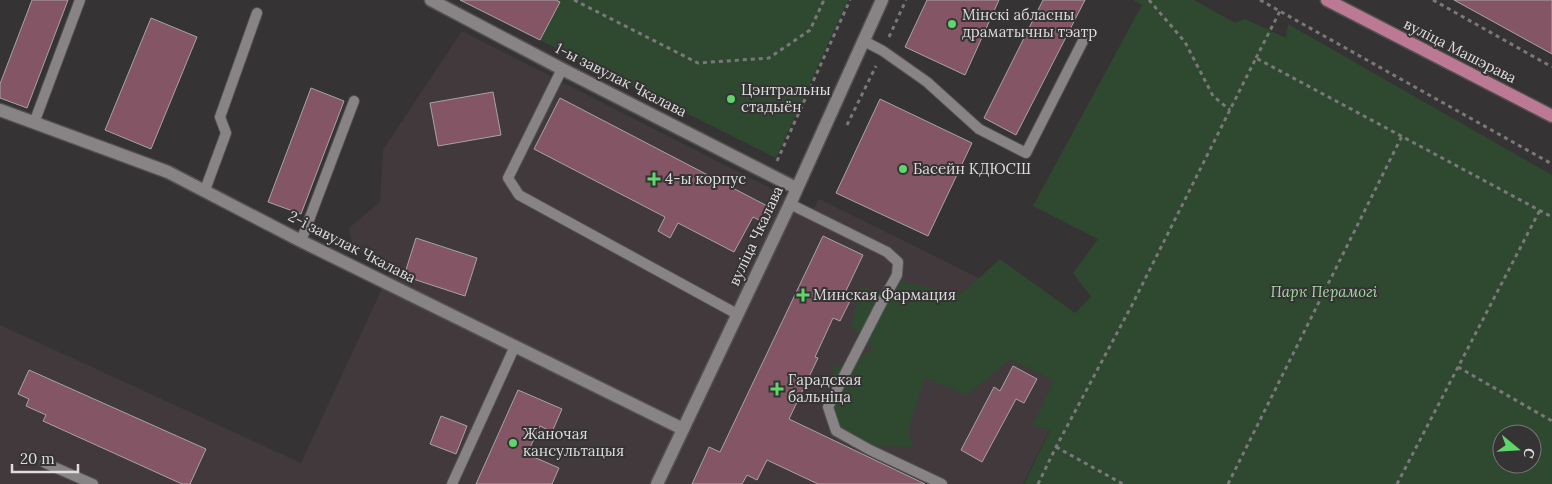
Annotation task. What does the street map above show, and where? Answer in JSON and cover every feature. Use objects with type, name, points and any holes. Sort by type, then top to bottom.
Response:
[{"type":"main road","name":"вуліца Машэрава","points":[[1327,0],[1550,112]]},
{"type":"street","name":"1-ы завулак Чкалава","points":[[431,0],[796,188]]},
{"type":"street","name":"вуліца Чкалава","points":[[657,484],[790,204],[882,0]]},
{"type":"street","name":"2-і завулак Чкалава","points":[[0,110],[168,172],[301,241],[683,429]]},
{"type":"lane","points":[[34,123],[80,0]]},
{"type":"lane","points":[[205,190],[226,133],[220,117],[257,13]]},
{"type":"lane","points":[[864,41],[883,51],[927,82],[979,129],[1026,153],[1087,33]]},
{"type":"lane","points":[[562,69],[508,178],[519,196],[737,314]]},
{"type":"lane","points":[[301,241],[354,101]]},
{"type":"lane","points":[[790,204],[887,252],[898,262],[898,275],[828,407],[836,431],[870,450],[942,484]]},
{"type":"lane","points":[[452,484],[515,346]]},
{"type":"lane","points":[[45,463],[93,484]]},
{"type":"path","points":[[574,0],[698,63],[769,58],[810,30],[824,0]]},
{"type":"path","points":[[771,175],[850,0]]},
{"type":"path","points":[[844,131],[906,0]]},
{"type":"path","points":[[1149,0],[1185,42],[1214,96],[1230,110]]},
{"type":"path","points":[[1260,0],[1552,164]]},
{"type":"path","points":[[1434,0],[1552,67]]},
{"type":"path","points":[[1441,4],[1444,0]]},
{"type":"path","points":[[1038,484],[1132,305],[1280,11]]},
{"type":"path","points":[[1256,58],[1552,217]]},
{"type":"path","points":[[1228,484],[1402,136]]},
{"type":"path","points":[[1398,484],[1540,210]]},
{"type":"path","points":[[1458,368],[1552,422]]},
{"type":"path","points":[[1056,447],[1123,484]]},
{"type":"shaded area","points":[[462,31],[813,210],[819,199],[1096,336],[1023,484],[0,484],[0,325],[301,463],[392,267],[353,248],[349,228],[380,202],[383,150]]},
{"type":"green space","name":"Цэнтральны стадыён","points":[[460,0],[848,0],[776,158]]},
{"type":"green space","name":"Парк Перамогі","points":[[1133,0],[1194,0],[1235,23],[1245,19],[1286,38],[1288,24],[1552,175],[1552,484],[1024,484],[1050,430],[1032,426],[1054,381],[1011,359],[967,395],[925,378],[908,432],[913,447],[863,446],[829,427],[827,389],[835,365],[846,368],[873,348],[851,326],[861,286],[879,292],[899,281],[961,294],[1000,259],[1075,313],[1091,297],[1073,273],[1098,239],[1033,206],[1142,5]]},
{"type":"building","points":[[32,0],[68,0],[27,108],[0,98],[0,84]]},
{"type":"building","points":[[460,0],[556,0],[560,2],[540,40]]},
{"type":"building","name":"Мінскі абласны драматычны тэатр","points":[[927,0],[999,0],[965,75],[905,47]]},
{"type":"building","points":[[1043,0],[1085,0],[1016,135],[984,118]]},
{"type":"building","points":[[1454,0],[1552,0],[1552,54]]},
{"type":"building","points":[[151,18],[197,37],[151,149],[105,130]]},
{"type":"building","points":[[311,88],[344,101],[301,214],[268,202]]},
{"type":"building","points":[[493,92],[501,135],[438,146],[430,103]]},
{"type":"building","name":"4-ы корпус","points":[[560,98],[775,210],[767,224],[753,217],[734,252],[678,223],[670,238],[658,231],[665,217],[534,149]]},
{"type":"building","name":"Басейн КДЮСШ","points":[[880,99],[972,143],[928,236],[836,193]]},
{"type":"building","name":"Гарадская бальніца","points":[[823,236],[863,255],[843,297],[850,301],[840,321],[833,318],[815,357],[818,358],[789,419],[925,484],[818,484],[767,460],[757,480],[747,475],[742,484],[692,484],[709,447],[720,452]]},
{"type":"building","points":[[416,238],[477,258],[465,296],[404,276]]},
{"type":"building","points":[[1013,366],[1037,379],[1024,403],[1016,399],[982,462],[961,450],[994,387],[1000,391]]},
{"type":"building","points":[[29,370],[206,449],[190,484],[182,484],[43,421],[46,415],[26,406],[29,399],[18,394]]},
{"type":"building","name":"Жаночая кансультацыя","points":[[518,390],[562,409],[552,432],[540,426],[527,454],[559,468],[552,484],[476,484]]},
{"type":"building","points":[[441,416],[467,426],[456,454],[430,444]]},
{"type":"place","name":"Мінскі абласны драматычны тэатр","points":[[952,24]]},
{"type":"place","name":"Цэнтральны стадыён","points":[[731,99]]},
{"type":"place","name":"Басейн КДЮСШ","points":[[903,169]]},
{"type":"place","name":"4-ы корпус","points":[[654,179]]},
{"type":"place","name":"Минская Фармация","points":[[803,295]]},
{"type":"place","name":"Гарадская бальніца","points":[[777,389]]},
{"type":"place","name":"Жаночая кансультацыя","points":[[513,443]]}]
